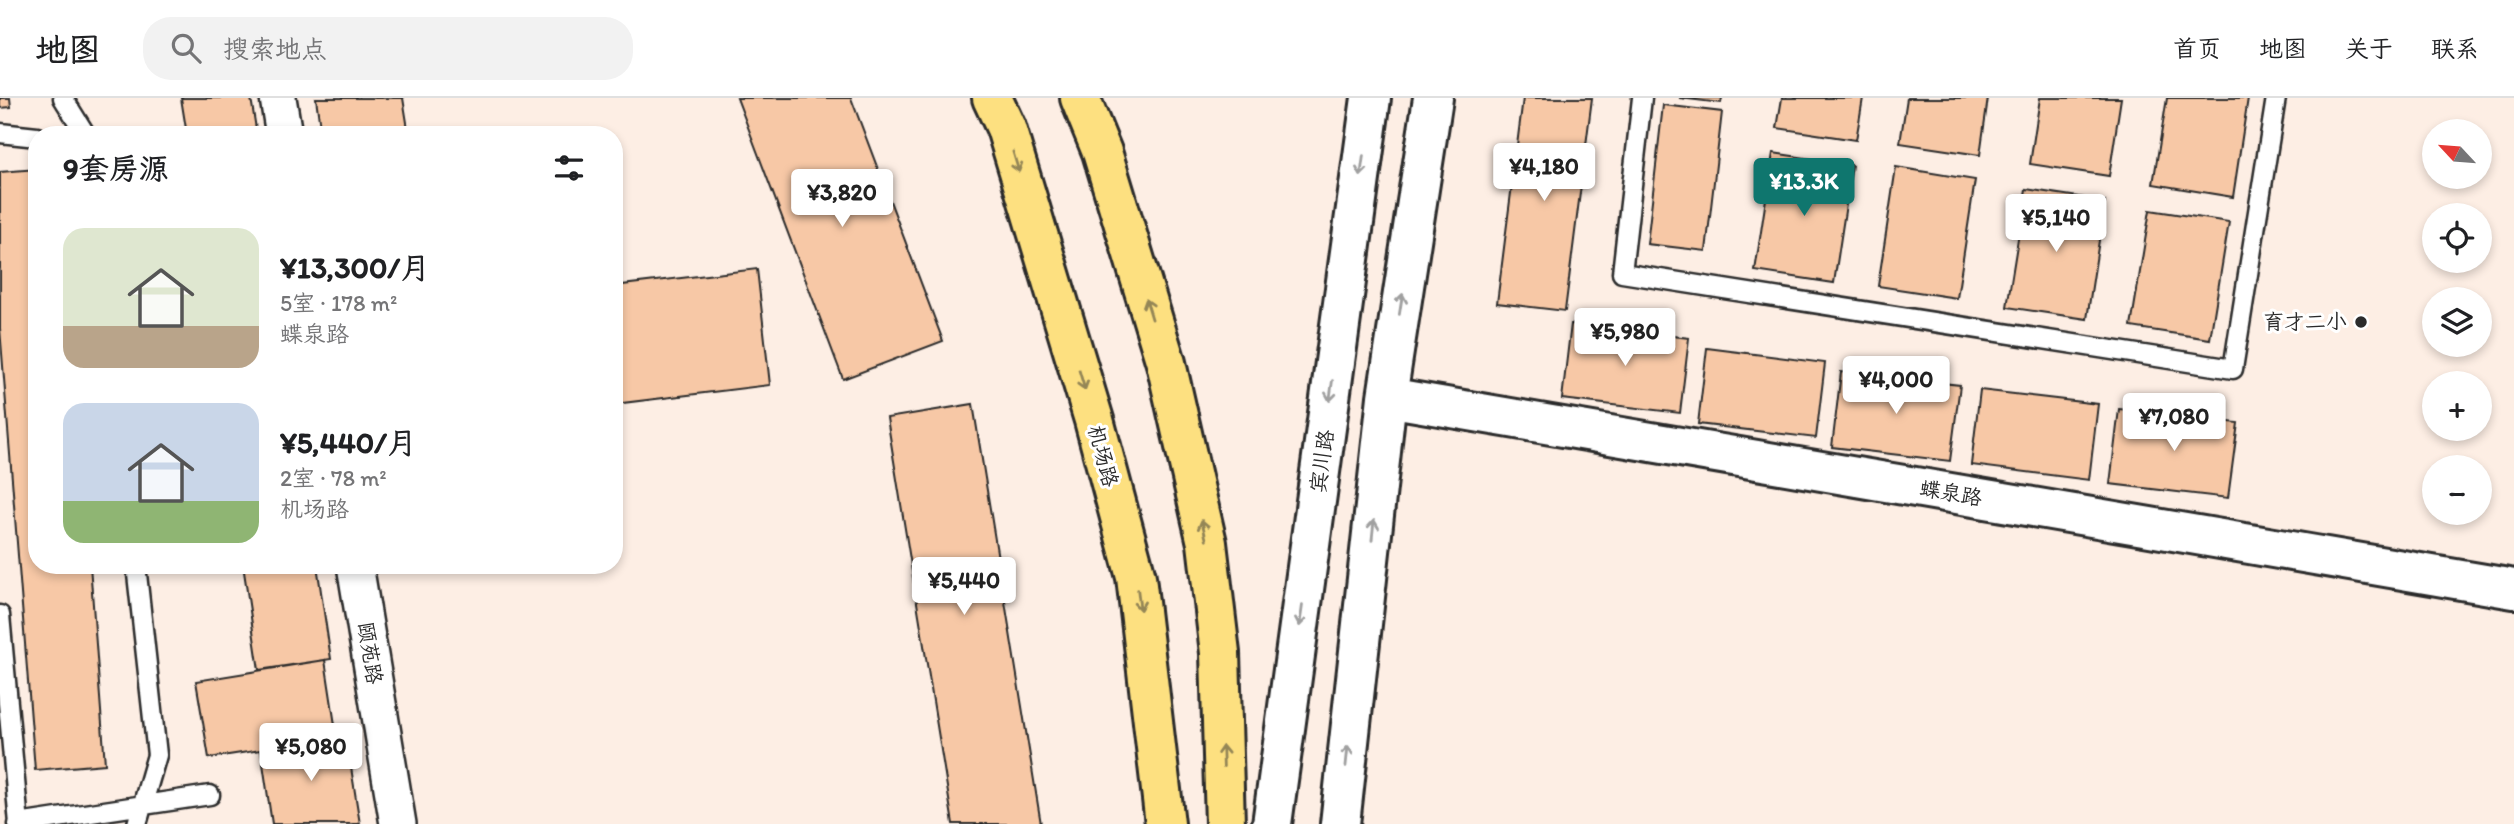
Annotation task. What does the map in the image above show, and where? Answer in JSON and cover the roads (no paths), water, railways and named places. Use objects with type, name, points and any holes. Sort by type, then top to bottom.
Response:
[{"type":"main road","name":"机场路","points":[[992,98],[1006,128],[1094,420],[1136,577],[1165,824]]},
{"type":"main road","points":[[1080,98],[1102,152],[1166,363],[1207,543],[1220,653],[1225,824]]},
{"type":"main road","name":"宾川路","points":[[1272,824],[1371,98]]},
{"type":"main road","points":[[1340,824],[1387,397],[1433,98]]},
{"type":"main road","name":"蝶泉路","points":[[1387,397],[2514,589]]},
{"type":"street","points":[[278,98],[283,126]]},
{"type":"street","name":"颐苑路","points":[[356,574],[398,824]]},
{"type":"lane","points":[[63,98],[80,126]]},
{"type":"lane","points":[[1642,98],[1622,274],[2233,369],[2276,98]]},
{"type":"lane","points":[[0,133],[28,136]]},
{"type":"lane","points":[[137,574],[157,755],[137,824]]},
{"type":"lane","points":[[0,615],[19,824],[210,796]]},
{"type":"place","name":"育才二小","points":[[2361,322]]}]
